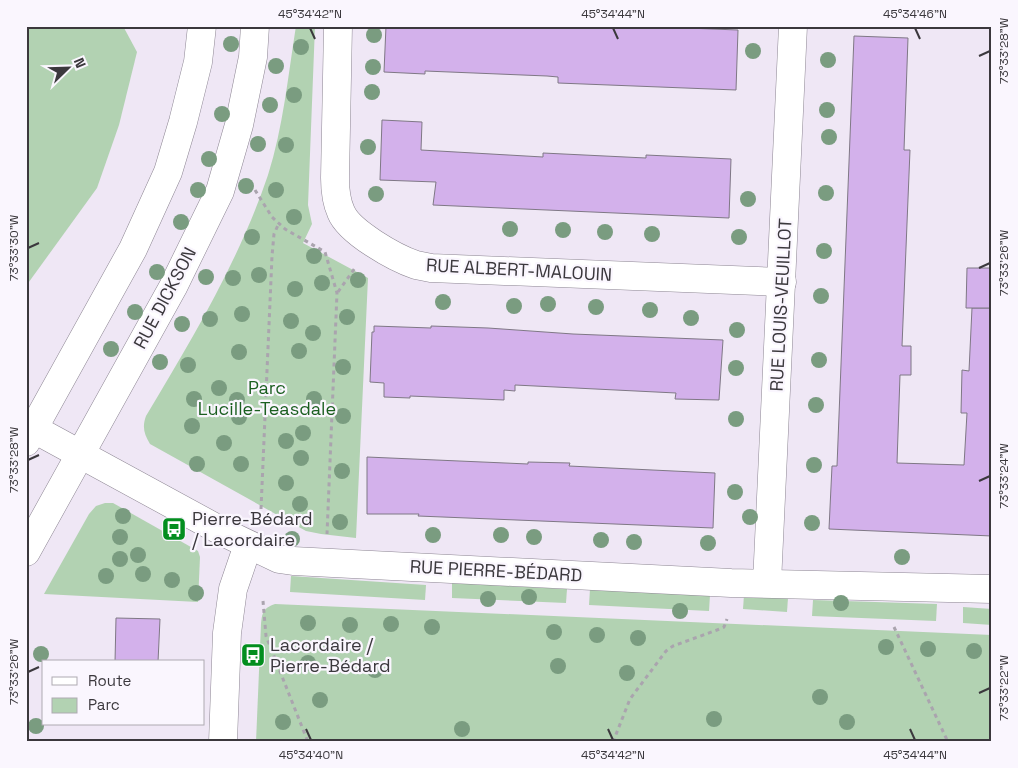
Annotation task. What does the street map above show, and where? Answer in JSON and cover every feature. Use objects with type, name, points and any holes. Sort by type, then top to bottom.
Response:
[{"type":"street","points":[[30,435],[134,249],[168,172],[196,70],[202,26]]},
{"type":"street","name":"RUE DICKSON","points":[[26,552],[173,287],[220,191],[239,125],[253,57],[256,26]]},
{"type":"street","name":"RUE ALBERT-MALOUIN","points":[[338,26],[335,178],[337,202],[341,213],[357,232],[404,260],[431,268],[782,282]]},
{"type":"street","name":"RUE LOUIS-VEUILLOT","points":[[767,583],[793,26]]},
{"type":"street","name":"RUE PIERRE-BÉDARD","points":[[30,435],[81,454],[248,545],[279,559],[767,583],[992,589]]},
{"type":"street","points":[[223,742],[227,633],[233,589],[248,545]]},
{"type":"path","points":[[255,190],[272,217],[285,230],[325,252],[337,293],[327,539]]},
{"type":"path","points":[[261,509],[272,256],[274,234],[279,223]]},
{"type":"path","points":[[337,293],[355,268]]},
{"type":"path","points":[[263,604],[266,636],[308,742]]},
{"type":"path","points":[[613,742],[630,699],[666,651],[673,646],[724,627],[727,619]]},
{"type":"path","points":[[894,626],[948,742]]},
{"type":"green space","points":[[26,26],[123,26],[137,52],[119,125],[97,188],[26,286]]},
{"type":"green space","name":"Parc Lucille-Teasdale","points":[[296,26],[315,26],[308,205],[312,224],[303,243],[368,278],[356,538],[306,531],[150,444],[144,430],[146,416],[229,269],[256,207],[268,175],[278,139]]},
{"type":"green space","points":[[113,503],[198,551],[200,557],[198,602],[44,594],[89,514],[96,506]]},
{"type":"green space","points":[[291,576],[426,585],[425,600],[290,592]]},
{"type":"green space","points":[[452,583],[567,589],[566,603],[452,598]]},
{"type":"green space","points":[[590,589],[710,595],[709,611],[589,605]]},
{"type":"green space","points":[[744,595],[788,598],[787,612],[743,609]]},
{"type":"green space","points":[[813,600],[937,604],[936,621],[812,616]]},
{"type":"green space","points":[[275,604],[992,635],[992,742],[256,742],[261,620],[266,609]]},
{"type":"green space","points":[[963,607],[992,609],[992,625],[963,623]]},
{"type":"building","points":[[386,26],[635,26],[738,30],[736,90],[558,83],[558,77],[547,76],[425,71],[425,74],[384,72]]},
{"type":"building","points":[[854,36],[908,38],[904,150],[910,150],[902,346],[911,346],[911,375],[900,375],[897,463],[964,465],[967,413],[961,413],[962,370],[969,371],[972,308],[992,308],[992,536],[829,529],[832,466],[837,466]]},
{"type":"building","points":[[382,120],[422,122],[421,150],[543,157],[543,153],[646,158],[646,155],[731,159],[729,218],[433,205],[436,182],[380,180]]},
{"type":"building","points":[[967,268],[992,268],[992,308],[966,308]]},
{"type":"building","points":[[374,326],[488,328],[573,334],[723,340],[719,400],[675,399],[676,393],[515,385],[515,391],[504,390],[504,400],[410,396],[410,398],[384,397],[384,383],[370,382],[372,332],[374,332]]},
{"type":"building","points":[[367,457],[528,464],[528,462],[570,463],[569,466],[715,473],[713,528],[418,516],[419,514],[367,514]]},
{"type":"building","points":[[116,618],[160,619],[158,660],[115,660]]},
{"type":"place","name":"Pierre-Bédard / Lacordaire","points":[[174,529]]},
{"type":"place","name":"Lacordaire / Pierre-Bédard","points":[[253,655]]}]
